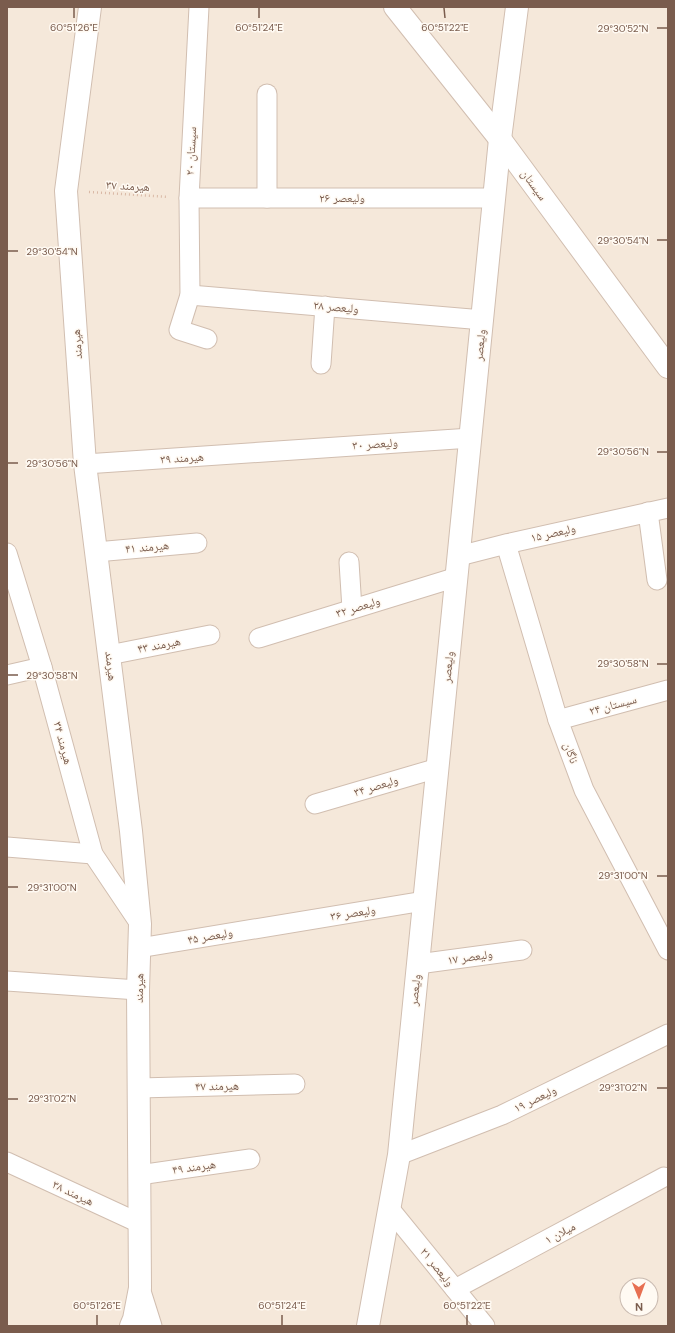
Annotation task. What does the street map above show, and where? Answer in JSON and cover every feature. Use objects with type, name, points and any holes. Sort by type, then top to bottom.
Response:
[{"type":"street","name":"هیرمند","points":[[90,7],[66,191],[85,464],[131,831],[140,924],[138,990],[140,1288],[134,1319],[131,1326]]},
{"type":"street","name":"سیستان ۲۰","points":[[199,7],[189,198],[190,295],[179,330],[207,339]]},
{"type":"street","name":"سیستان","points":[[395,7],[500,139],[668,367]]},
{"type":"street","name":"ولیعصر","points":[[368,1326],[399,1155],[500,139],[517,7]]},
{"type":"street","points":[[267,94],[267,198]]},
{"type":"street","name":"ولیعصر ۲۶","points":[[189,198],[495,198]]},
{"type":"street","name":"ولیعصر ۲۸","points":[[190,295],[483,320]]},
{"type":"street","points":[[321,364],[325,306]]},
{"type":"street","name":"ولیعصر ۳۰","points":[[278,451],[471,438]]},
{"type":"street","name":"هیرمند ۳۹","points":[[85,464],[278,451]]},
{"type":"street","name":"ولیعصر ۱۵","points":[[459,556],[668,508]]},
{"type":"street","points":[[648,512],[657,580]]},
{"type":"street","name":"هیرمند ۴۱","points":[[96,552],[197,543]]},
{"type":"street","name":"ناگان","points":[[506,544],[558,720],[584,790],[668,950]]},
{"type":"street","name":"هیرمند ۳۴","points":[[7,553],[42,667],[93,854],[140,924]]},
{"type":"street","points":[[349,562],[352,609]]},
{"type":"street","name":"ولیعصر ۳۲","points":[[259,638],[457,577]]},
{"type":"street","name":"هیرمند ۴۳","points":[[109,655],[210,635]]},
{"type":"street","points":[[7,675],[42,667]]},
{"type":"street","name":"سیستان ۲۴","points":[[558,720],[668,690]]},
{"type":"street","name":"ولیعصر ۳۴","points":[[315,804],[438,768]]},
{"type":"street","points":[[7,847],[93,854]]},
{"type":"street","name":"ولیعصر ۳۶","points":[[282,924],[424,901]]},
{"type":"street","name":"ولیعصر ۴۵","points":[[139,948],[282,924]]},
{"type":"street","name":"ولیعصر ۱۷","points":[[418,964],[522,950]]},
{"type":"street","points":[[7,981],[138,990]]},
{"type":"street","name":"ولیعصر ۱۹","points":[[399,1155],[502,1115],[668,1034]]},
{"type":"street","name":"هیرمند ۴۷","points":[[139,1088],[295,1084]]},
{"type":"street","name":"هیرمند ۴۹","points":[[139,1175],[250,1159]]},
{"type":"street","name":"هیرمند ۳۸","points":[[7,1162],[139,1223]]},
{"type":"street","name":"میلان ۱","points":[[455,1289],[664,1177]]},
{"type":"street","name":"ولیعصر ۲۱","points":[[389,1208],[485,1326]]},
{"type":"street","points":[[140,1288],[152,1326]]},
{"type":"path","name":"هیرمند ۳۷","points":[[66,191],[189,198]]},
{"type":"shaded area","points":[[7,7],[668,7],[668,1326],[7,1326]]}]
